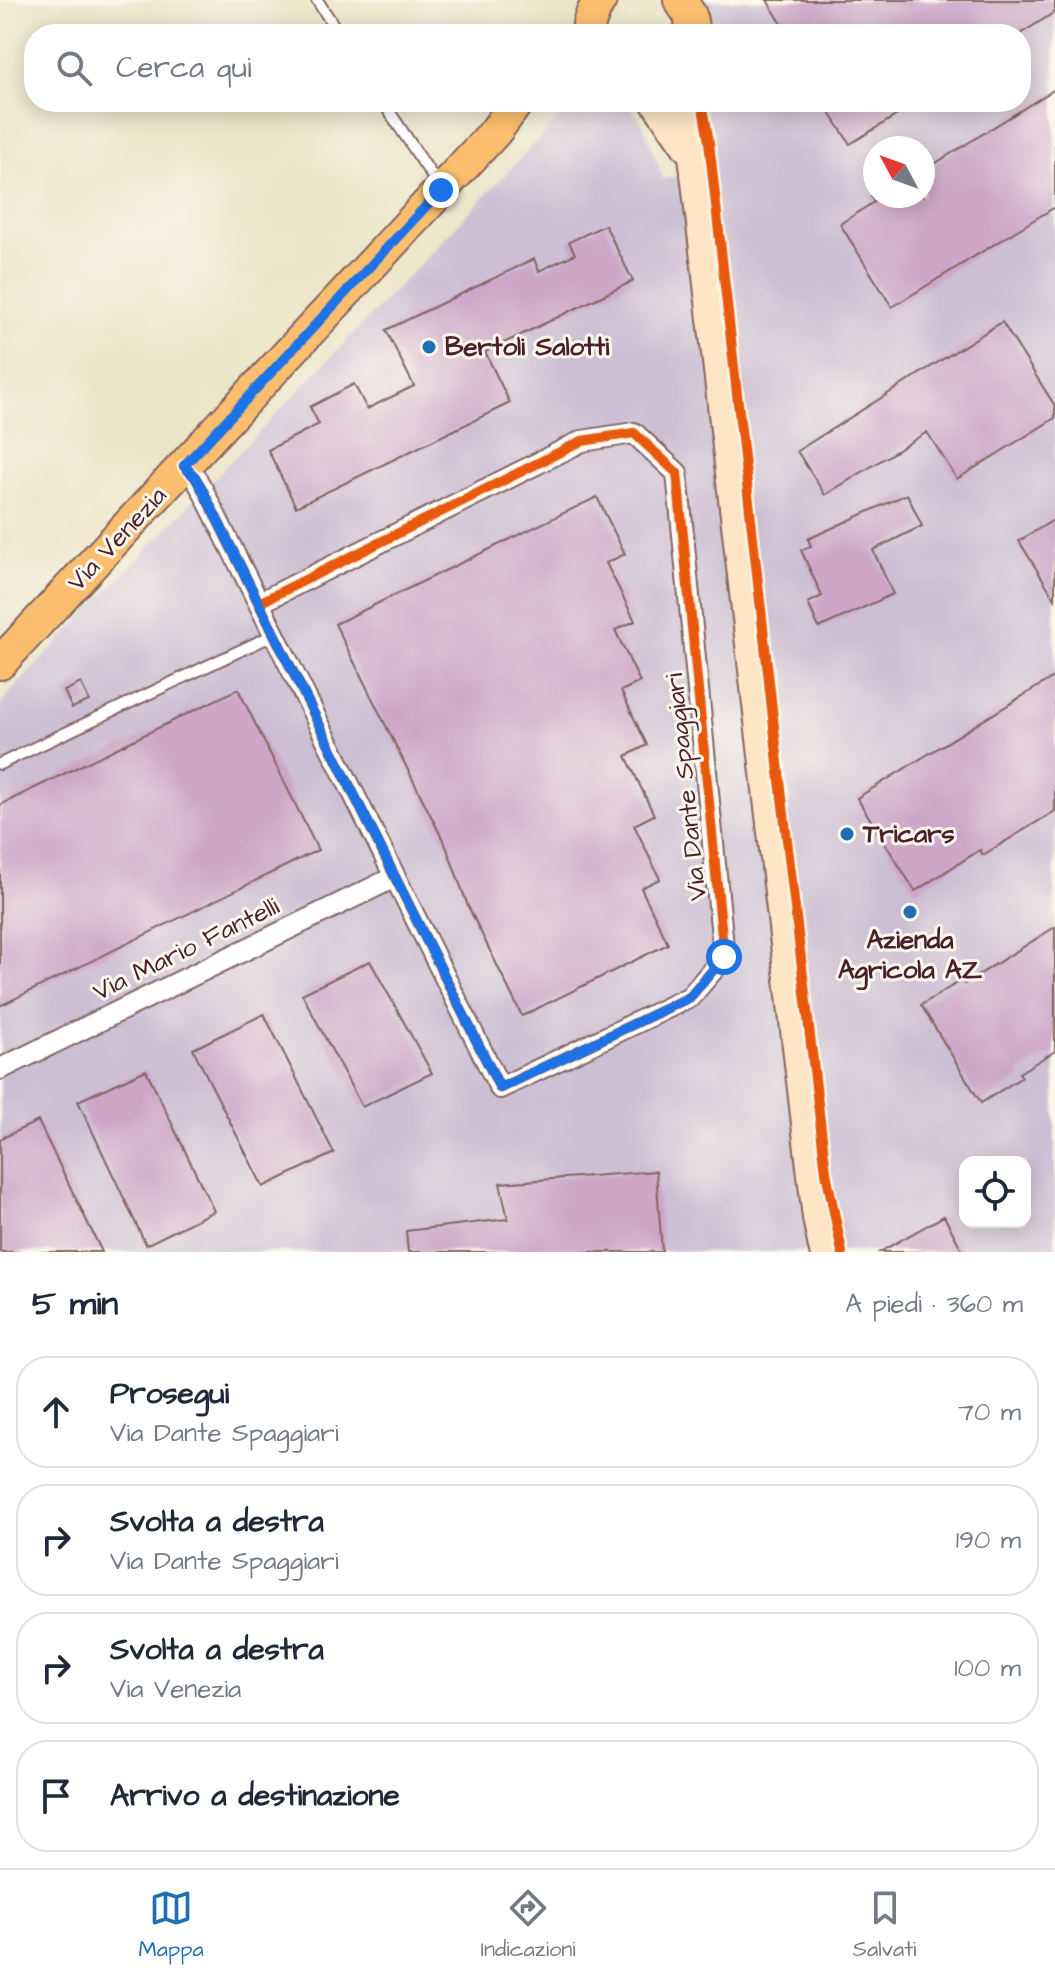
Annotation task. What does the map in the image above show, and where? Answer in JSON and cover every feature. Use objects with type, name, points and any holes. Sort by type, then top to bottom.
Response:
[{"type":"main road","points":[[680,0],[690,15],[691,24]]},
{"type":"main road","name":"Via Venezia","points":[[0,663],[495,132],[510,112]]},
{"type":"main road","name":"Via Venezia","points":[[495,132],[528,112]]},
{"type":"main road","points":[[662,112],[693,156]]},
{"type":"main road","points":[[686,112],[819,1243]]},
{"type":"street","name":"Via Dante Spaggiari","points":[[184,466],[202,489],[500,1088],[690,997],[724,957],[677,473],[634,433],[582,441],[259,603]]},
{"type":"street","name":"Via Mario Fantelli","points":[[0,1069],[395,877]]},
{"type":"lane","points":[[317,0],[333,24]]},
{"type":"lane","points":[[390,112],[441,190]]},
{"type":"lane","points":[[0,764],[275,634]]},
{"type":"lane","points":[[819,1243],[831,1252]]},
{"type":"shaded area","points":[[698,0],[1055,0],[1055,1252],[0,1252],[0,703],[565,112],[635,112],[643,125],[663,179],[704,170],[704,112],[1031,112],[1031,24],[699,24]]},
{"type":"building","points":[[767,0],[1055,0],[1055,12],[1031,27],[1031,24],[782,24]]},
{"type":"building","points":[[1055,89],[1055,207],[892,307],[840,224],[865,208],[935,208],[935,164],[1018,112],[1031,112],[1031,104]]},
{"type":"building","points":[[829,112],[895,112],[897,115],[850,144]]},
{"type":"building","points":[[605,225],[633,281],[485,352],[510,403],[296,507],[268,450],[319,424],[310,407],[354,384],[367,409],[414,386],[386,330],[534,259],[539,271],[575,254],[569,242]]},
{"type":"building","points":[[1002,322],[1055,406],[1055,418],[957,479],[927,432],[825,495],[797,451]]},
{"type":"building","points":[[907,494],[922,526],[873,550],[893,594],[819,628],[808,603],[822,596],[801,550],[811,546],[808,539]]},
{"type":"building","points":[[597,497],[625,554],[606,563],[635,621],[615,630],[640,682],[621,691],[647,745],[626,756],[654,815],[634,825],[660,879],[641,888],[668,944],[522,1016],[468,906],[446,846],[335,624]]},
{"type":"building","points":[[1055,519],[1055,599],[1019,541]]},
{"type":"building","points":[[1055,676],[1055,811],[983,855],[980,850],[915,891],[857,798]]},
{"type":"building","points":[[81,683],[89,701],[72,708],[64,691]]},
{"type":"building","points":[[238,689],[318,850],[0,1006],[0,805]]},
{"type":"building","points":[[1055,927],[1055,1051],[1019,1073],[1022,1077],[981,1103],[921,1005],[962,980],[964,984]]},
{"type":"building","points":[[370,961],[432,1073],[362,1107],[302,994]]},
{"type":"building","points":[[264,1014],[334,1153],[263,1187],[193,1049]]},
{"type":"building","points":[[146,1070],[214,1211],[146,1245],[78,1101]]},
{"type":"building","points":[[38,1121],[102,1252],[0,1252],[0,1139]]},
{"type":"building","points":[[656,1171],[662,1252],[408,1252],[406,1231],[508,1219],[500,1183]]},
{"type":"building","points":[[944,1216],[963,1252],[880,1252]]},
{"type":"cycle path","points":[[704,112],[826,1172],[842,1252]]},
{"type":"cycle path","points":[[184,466],[202,489],[500,1088],[690,997],[724,957],[677,473],[634,433],[582,441],[259,603]]},
{"type":"place","name":"Bertoli Salotti","points":[[429,347]]},
{"type":"place","name":"Tricars","points":[[847,834]]},
{"type":"place","name":"Azienda Agricola AZ","points":[[910,912]]},
{"type":"route","points":[[441,190],[184,466],[202,489],[500,1088],[690,997],[724,957]]}]
